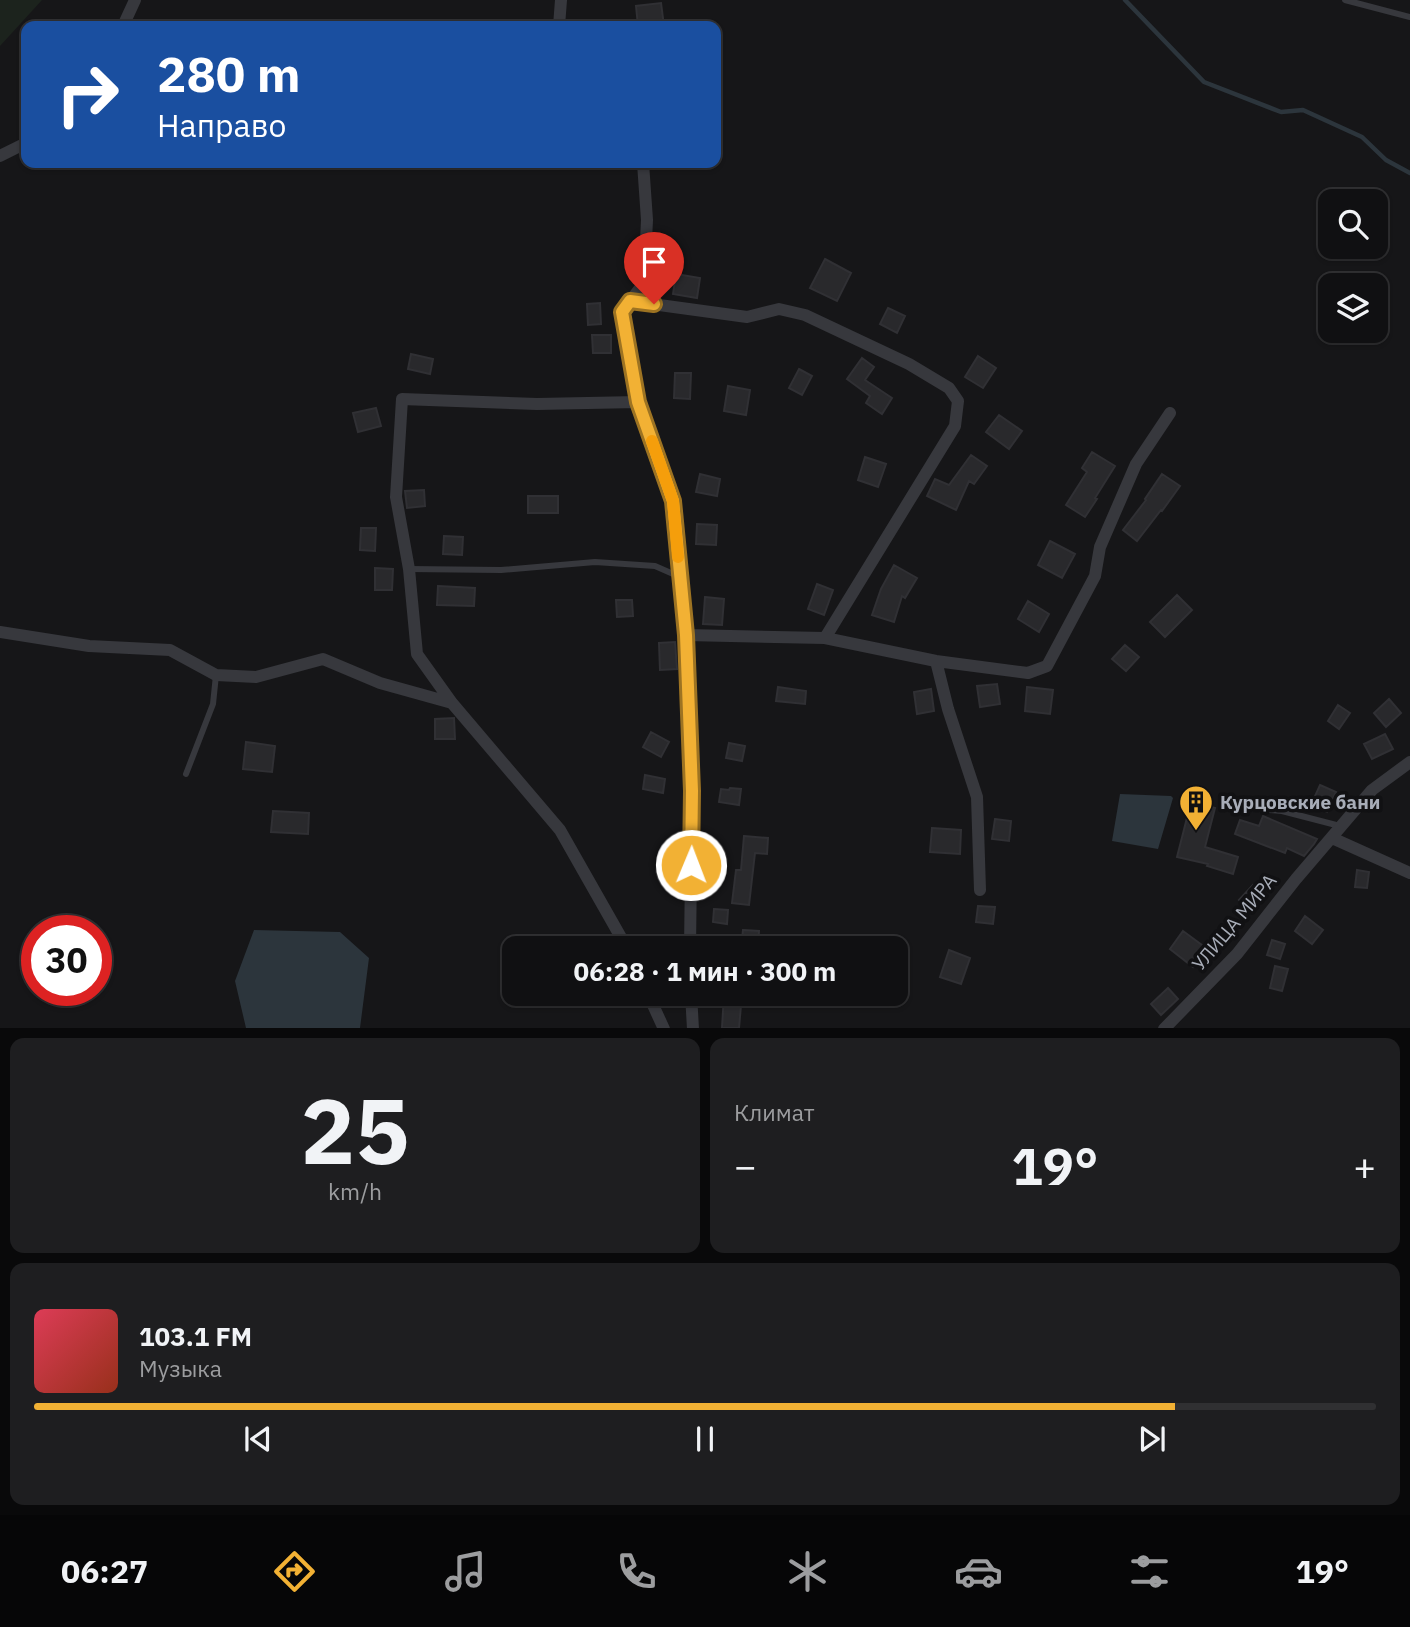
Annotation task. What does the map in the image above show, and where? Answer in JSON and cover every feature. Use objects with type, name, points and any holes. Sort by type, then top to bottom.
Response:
[{"type":"street","points":[[125,21],[135,0]]},
{"type":"street","points":[[559,21],[561,0]]},
{"type":"street","points":[[0,156],[21,146]]},
{"type":"street","points":[[643,168],[647,220],[644,283],[622,312],[638,402],[673,501],[686,635],[692,791],[690,936]]},
{"type":"street","points":[[630,301],[747,317],[779,309],[805,315],[909,364],[949,388],[958,401],[955,426],[825,638]]},
{"type":"street","points":[[621,936],[560,830],[453,703],[416,654],[409,569],[397,497],[402,399],[537,404],[638,402]]},
{"type":"street","points":[[686,635],[825,638],[936,660],[1028,673],[1047,666],[1095,576],[1100,547],[1136,464],[1170,413]]},
{"type":"street","points":[[0,632],[89,646],[170,650],[216,675],[256,677],[323,659],[380,683],[453,703]]},
{"type":"street","points":[[936,660],[948,709],[977,797],[980,890]]},
{"type":"street","name":"УЛИЦА МИРА","points":[[1164,1028],[1237,954],[1296,879],[1372,790],[1410,762]]},
{"type":"street","points":[[1332,838],[1410,873]]},
{"type":"street","points":[[654,1006],[664,1028]]},
{"type":"street","points":[[691,1006],[692,1028]]},
{"type":"lane","points":[[1345,0],[1410,17]]},
{"type":"lane","points":[[409,569],[501,570],[595,562],[655,566],[680,577]]},
{"type":"lane","points":[[186,774],[213,704],[216,675]]},
{"type":"lane","points":[[1225,806],[1282,811],[1342,827]]},
{"type":"shaded area","points":[[0,0],[42,0],[21,21],[0,46]]},
{"type":"shaded area","points":[[1120,794],[1173,798],[1158,849],[1112,841]]},
{"type":"shaded area","points":[[254,930],[340,932],[369,958],[360,1028],[246,1028],[235,981]]},
{"type":"building","points":[[661,3],[663,21],[638,21],[636,6]]},
{"type":"building","points":[[825,259],[851,273],[837,301],[810,288]]},
{"type":"building","points":[[676,274],[700,278],[697,298],[673,294]]},
{"type":"building","points":[[600,303],[601,324],[588,325],[587,304]]},
{"type":"building","points":[[888,308],[905,316],[897,333],[880,324]]},
{"type":"building","points":[[592,335],[611,335],[611,353],[593,353]]},
{"type":"building","points":[[411,354],[433,359],[430,374],[408,369]]},
{"type":"building","points":[[978,356],[996,368],[983,388],[965,377]]},
{"type":"building","points":[[862,358],[874,367],[865,380],[892,398],[882,414],[866,403],[870,396],[847,379]]},
{"type":"building","points":[[799,369],[812,376],[802,395],[789,388]]},
{"type":"building","points":[[675,373],[691,373],[690,399],[674,398]]},
{"type":"building","points":[[728,386],[750,390],[746,415],[724,411]]},
{"type":"building","points":[[376,408],[381,426],[358,432],[353,413]]},
{"type":"building","points":[[999,415],[1022,431],[1009,449],[986,432]]},
{"type":"building","points":[[1092,452],[1115,466],[1085,517],[1066,505],[1087,472],[1082,468]]},
{"type":"building","points":[[971,455],[987,466],[974,484],[969,481],[956,510],[927,496],[935,479],[949,485]]},
{"type":"building","points":[[865,457],[886,464],[878,487],[858,480]]},
{"type":"building","points":[[700,474],[720,479],[717,496],[696,492]]},
{"type":"building","points":[[1162,474],[1180,486],[1137,541],[1123,530]]},
{"type":"building","points":[[424,490],[425,506],[407,508],[405,491]]},
{"type":"building","points":[[528,496],[558,496],[558,513],[528,513]]},
{"type":"building","points":[[697,524],[717,525],[716,545],[696,544]]},
{"type":"building","points":[[361,528],[376,528],[375,551],[360,550]]},
{"type":"building","points":[[444,536],[463,537],[462,555],[443,554]]},
{"type":"building","points":[[1050,541],[1075,554],[1062,578],[1038,565]]},
{"type":"building","points":[[894,565],[917,578],[905,598],[902,596],[894,622],[872,615],[881,589]]},
{"type":"building","points":[[375,568],[393,569],[392,590],[375,590]]},
{"type":"building","points":[[817,584],[833,590],[824,615],[808,609]]},
{"type":"building","points":[[438,586],[475,588],[474,606],[437,605]]},
{"type":"building","points":[[1177,595],[1192,610],[1165,637],[1150,622]]},
{"type":"building","points":[[705,597],[724,599],[722,625],[703,624]]},
{"type":"building","points":[[616,600],[632,600],[633,616],[617,617]]},
{"type":"building","points":[[1028,601],[1049,614],[1039,632],[1018,619]]},
{"type":"building","points":[[675,642],[677,669],[660,670],[659,643]]},
{"type":"building","points":[[1125,645],[1139,657],[1126,671],[1112,659]]},
{"type":"building","points":[[997,684],[1000,704],[980,707],[977,686]]},
{"type":"building","points":[[778,687],[806,691],[805,704],[776,701]]},
{"type":"building","points":[[1027,687],[1053,690],[1050,714],[1025,711]]},
{"type":"building","points":[[931,689],[934,711],[917,714],[914,692]]},
{"type":"building","points":[[1389,699],[1401,713],[1386,727],[1374,713]]},
{"type":"building","points":[[1338,705],[1350,713],[1339,729],[1328,721]]},
{"type":"building","points":[[454,718],[455,739],[435,739],[435,719]]},
{"type":"building","points":[[651,732],[669,742],[661,757],[643,747]]},
{"type":"building","points":[[1385,734],[1393,749],[1372,759],[1364,744]]},
{"type":"building","points":[[246,742],[275,746],[272,772],[243,769]]},
{"type":"building","points":[[729,743],[745,746],[742,761],[726,758]]},
{"type":"building","points":[[645,775],[665,779],[663,793],[643,789]]},
{"type":"building","points":[[1320,785],[1336,792],[1327,812],[1311,805]]},
{"type":"building","points":[[721,789],[741,789],[739,805],[719,802]]},
{"type":"building","name":"Курцовские бани","points":[[1191,802],[1215,808],[1205,847],[1238,857],[1233,874],[1207,866],[1208,864],[1177,857]]},
{"type":"building","points":[[273,811],[309,813],[308,834],[271,832]]},
{"type":"building","points":[[1263,816],[1317,839],[1304,856],[1287,848],[1285,853],[1235,834],[1240,820],[1259,826]]},
{"type":"building","points":[[995,819],[1011,821],[1009,841],[992,839]]},
{"type":"building","points":[[932,828],[961,830],[960,854],[930,852]]},
{"type":"building","points":[[744,836],[768,838],[767,854],[755,853],[749,905],[732,903],[736,870],[741,870]]},
{"type":"building","points":[[1357,870],[1369,872],[1367,888],[1355,887]]},
{"type":"building","points":[[1253,885],[1264,895],[1250,910],[1239,900]]},
{"type":"building","points":[[978,906],[995,907],[993,924],[976,922]]},
{"type":"building","points":[[714,909],[728,910],[727,924],[713,922]]},
{"type":"building","points":[[1305,916],[1323,930],[1312,944],[1295,931]]},
{"type":"building","points":[[743,930],[759,931],[759,936],[742,936]]},
{"type":"building","points":[[1183,931],[1206,948],[1193,967],[1170,949]]},
{"type":"building","points":[[1272,940],[1285,944],[1280,959],[1267,955]]},
{"type":"building","points":[[949,950],[970,958],[961,984],[940,977]]},
{"type":"building","points":[[1275,966],[1288,969],[1282,991],[1270,988]]},
{"type":"building","points":[[1168,988],[1178,999],[1161,1015],[1151,1004]]},
{"type":"building","points":[[723,1006],[741,1006],[739,1028],[722,1028]]},
{"type":"waterway","points":[[1125,0],[1204,82],[1281,112],[1303,110],[1362,137],[1386,160],[1410,173]]},
{"type":"slow traffic","points":[[652,441],[673,501],[678,557]]},
{"type":"place","name":"Курцовские бани","points":[[1196,832]]},
{"type":"route","points":[[654,304],[630,301],[622,312],[638,402],[673,501],[686,635],[692,791],[691,865]]}]
